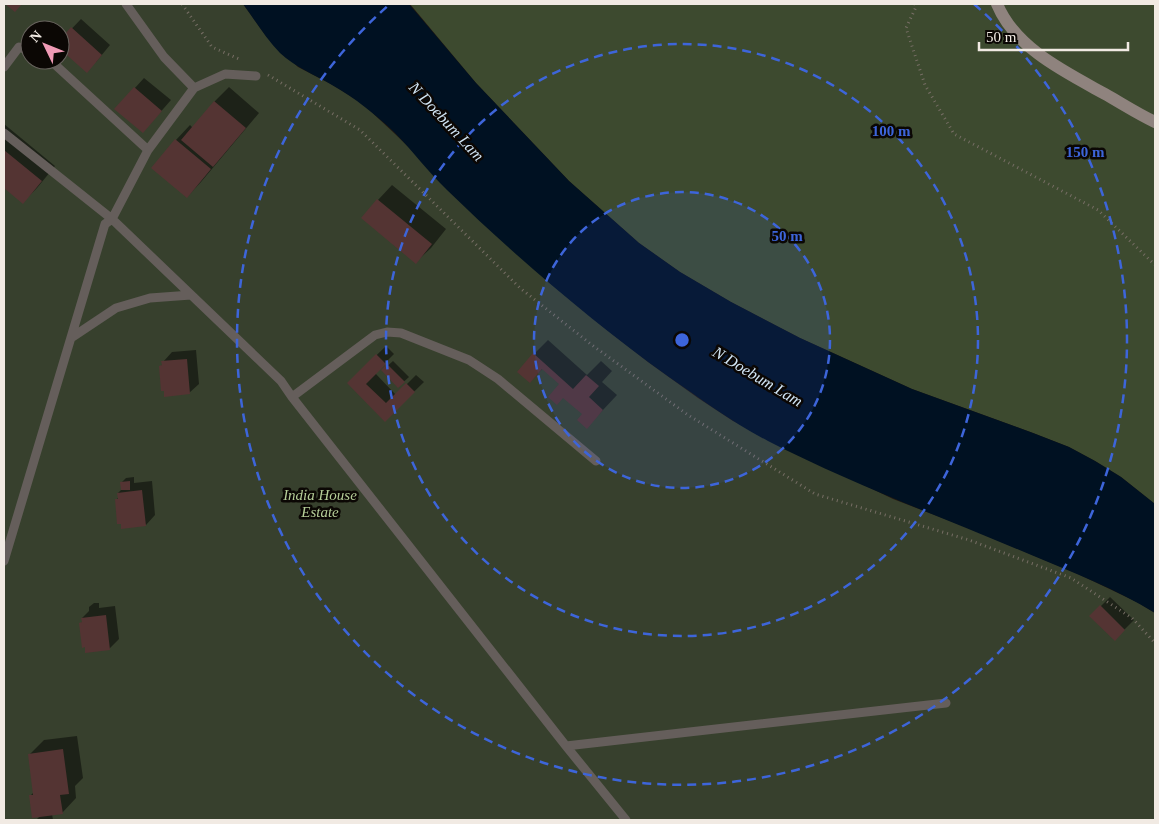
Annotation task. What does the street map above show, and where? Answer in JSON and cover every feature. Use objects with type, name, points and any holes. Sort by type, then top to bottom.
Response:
[{"type":"main road","points":[[997,4],[1009,25],[1038,53],[1069,74],[1155,122]]},
{"type":"lane","points":[[126,4],[164,57],[194,88]]},
{"type":"lane","points":[[4,67],[20,47]]},
{"type":"lane","points":[[61,70],[148,150]]},
{"type":"lane","points":[[4,561],[105,224],[112,219],[148,150],[194,88],[225,74],[256,76]]},
{"type":"lane","points":[[4,133],[112,219],[281,381],[626,820]]},
{"type":"lane","points":[[71,338],[116,308],[150,298],[191,295]]},
{"type":"lane","points":[[292,397],[375,335],[387,332],[401,333],[469,360],[498,379],[596,462]]},
{"type":"lane","points":[[566,746],[946,703]]},
{"type":"path","points":[[182,4],[212,47],[242,61]]},
{"type":"path","points":[[915,4],[916,7],[906,28],[924,85],[954,134],[1098,210],[1155,265]]},
{"type":"path","points":[[266,74],[360,130],[520,288],[592,345],[688,415],[815,494],[969,540],[1071,578],[1132,618],[1155,643]]},
{"type":"green space","name":"India House Estate","points":[[4,4],[243,4],[266,36],[298,67],[331,84],[363,104],[544,278],[648,362],[698,398],[733,421],[893,499],[1078,574],[1137,602],[1155,613],[1155,820],[4,820]]},
{"type":"green space","points":[[410,4],[1155,4],[1155,504],[1121,477],[1069,447],[912,389],[800,338],[731,302],[680,272],[639,243],[569,181],[476,83]]},
{"type":"water","name":"N Doebum Lam","points":[[243,4],[409,4],[476,83],[569,181],[639,243],[680,272],[731,302],[800,338],[912,389],[1069,447],[1121,477],[1155,504],[1155,613],[1094,581],[832,472],[768,441],[717,410],[611,334],[527,264],[447,190],[394,132],[372,113],[349,95],[299,67],[280,53],[265,36]]},
{"type":"building","points":[[5,4],[22,4],[15,12]]},
{"type":"building","points":[[71,27],[102,55],[87,73],[70,58]]},
{"type":"building","points":[[134,87],[162,111],[143,133],[114,109]]},
{"type":"building","points":[[214,101],[246,128],[213,167],[181,140]]},
{"type":"building","points":[[175,139],[211,169],[187,198],[151,168]]},
{"type":"building","points":[[4,150],[42,181],[23,204],[4,188]]},
{"type":"building","points":[[377,199],[432,244],[416,264],[361,218]]},
{"type":"building","points":[[533,353],[573,389],[586,375],[599,386],[589,397],[603,410],[587,429],[577,420],[582,414],[563,398],[557,405],[548,397],[559,384],[542,369],[530,383],[517,372]]},
{"type":"building","points":[[376,354],[386,364],[366,384],[386,403],[406,383],[415,392],[385,422],[347,383]]},
{"type":"building","points":[[187,359],[190,394],[164,397],[164,391],[161,391],[159,366],[162,365],[161,361]]},
{"type":"building","points":[[387,364],[405,382],[398,388],[381,370]]},
{"type":"building","points":[[130,481],[130,490],[121,490],[120,482]]},
{"type":"building","points":[[142,490],[146,526],[121,529],[121,524],[117,524],[115,499],[118,499],[117,493]]},
{"type":"building","points":[[1100,605],[1125,630],[1115,641],[1089,616]]},
{"type":"building","points":[[106,615],[110,650],[85,653],[85,647],[82,648],[79,623],[82,622],[81,618]]},
{"type":"building","points":[[63,749],[69,794],[60,795],[63,814],[32,818],[29,795],[33,795],[28,754]]}]
